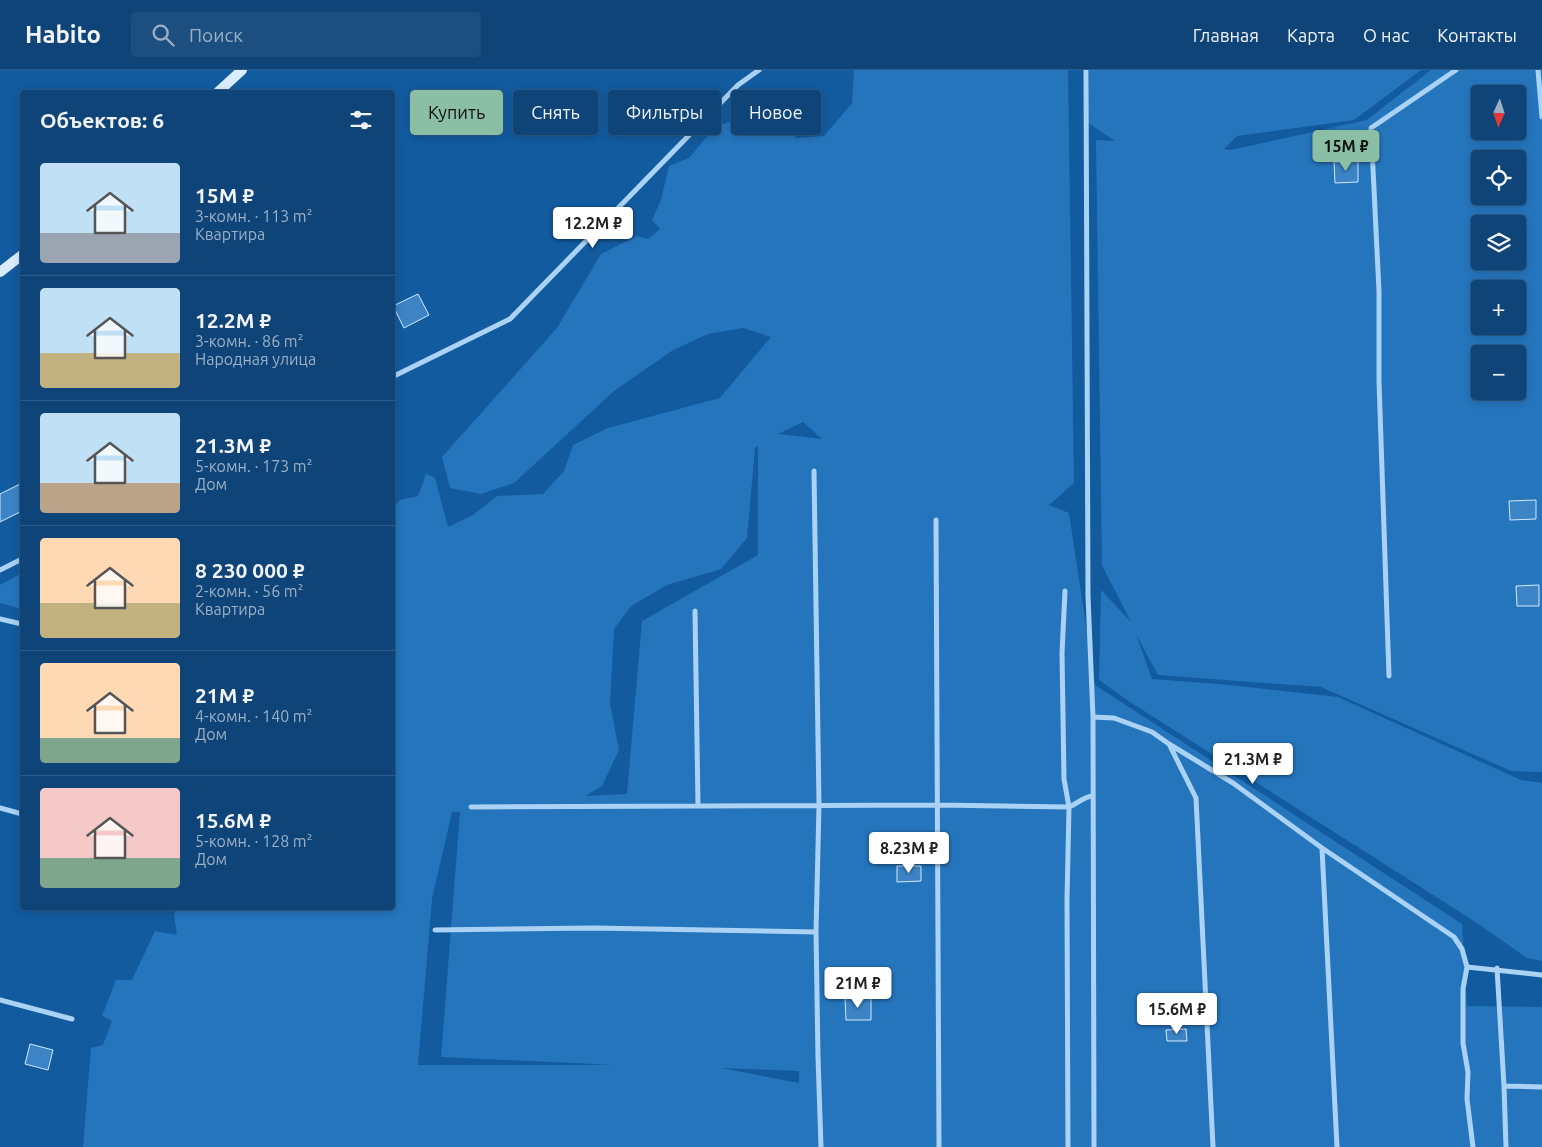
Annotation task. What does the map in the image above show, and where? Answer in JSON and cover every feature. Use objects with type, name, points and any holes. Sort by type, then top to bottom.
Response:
[{"type":"main road","points":[[220,90],[242,70]]},
{"type":"main road","points":[[0,272],[20,257]]},
{"type":"street","points":[[395,376],[510,320],[731,92],[759,70]]},
{"type":"street","points":[[1086,70],[1088,596],[1093,717],[1094,1147]]},
{"type":"street","points":[[1389,676],[1379,381],[1379,291],[1371,128],[1456,70]]},
{"type":"street","points":[[1538,70],[1542,117]]},
{"type":"street","points":[[814,470],[819,805],[816,932],[822,1147]]},
{"type":"street","points":[[936,520],[939,1147]]},
{"type":"street","points":[[0,570],[20,560]]},
{"type":"street","points":[[1065,591],[1062,653],[1064,779],[1069,807],[1067,899],[1068,1147]]},
{"type":"street","points":[[695,611],[698,806]]},
{"type":"street","points":[[0,619],[20,624]]},
{"type":"street","points":[[1093,717],[1114,718],[1152,732],[1233,783],[1322,848],[1454,937],[1462,949],[1467,967],[1463,989],[1463,1043],[1468,1072],[1467,1099],[1473,1147]]},
{"type":"street","points":[[1169,744],[1196,798],[1213,1147]]},
{"type":"street","points":[[472,807],[938,805],[1069,807],[1078,804],[1086,796],[1092,796]]},
{"type":"street","points":[[0,808],[20,813]]},
{"type":"street","points":[[1322,848],[1337,1147]]},
{"type":"street","points":[[435,930],[594,928],[816,932]]},
{"type":"street","points":[[1467,967],[1497,968],[1542,975]]},
{"type":"street","points":[[1497,968],[1506,1147]]},
{"type":"street","points":[[0,1000],[72,1019]]},
{"type":"street","points":[[1504,1086],[1542,1087]]},
{"type":"shaded area","points":[[854,70],[1068,70],[1074,483],[1049,505],[1069,513],[1095,685],[1462,924],[1467,1006],[1542,1007],[1542,1147],[83,1147],[91,1048],[103,1045],[112,1021],[102,1016],[116,980],[132,980],[155,931],[177,935],[174,914],[175,910],[395,910],[395,505],[400,500],[418,496],[426,474],[435,478],[448,527],[473,515],[497,496],[543,494],[564,471],[573,445],[608,428],[720,398],[771,337],[743,328],[708,334],[673,350],[614,391],[514,483],[481,494],[450,488],[442,457],[557,328],[601,254],[637,236],[648,239],[660,229],[652,220],[661,200],[669,166],[689,158],[708,135],[721,135],[721,125],[731,121],[731,135],[795,135],[796,138],[824,136],[852,103]],"holes":[[[803,422],[822,439],[778,434]],[[758,446],[758,555],[642,621],[627,794],[585,796],[602,786],[619,750],[610,703],[614,629],[631,606],[667,585],[721,569],[747,538],[755,448]],[[452,812],[460,812],[441,1057],[615,1065],[418,1065],[432,899]],[[721,1068],[799,1071],[799,1083]]]},
{"type":"shaded area","points":[[1089,70],[1421,70],[1354,120],[1237,136],[1224,149],[1231,150],[1367,120],[1431,70],[1542,70],[1542,772],[1511,771],[1321,687],[1158,675],[1136,634],[1152,679],[1230,685],[1338,697],[1521,780],[1542,783],[1542,961],[1527,958],[1474,921],[1130,702],[1099,680],[1101,590],[1131,622],[1102,565],[1096,140],[1115,141],[1088,123]]},
{"type":"shaded area","points":[[20,574],[20,608],[0,603],[0,585]]},
{"type":"building","points":[[1358,161],[1358,182],[1335,183],[1334,162]]},
{"type":"building","points":[[418,294],[429,315],[404,328],[395,310],[395,305]]},
{"type":"building","points":[[20,484],[20,512],[0,522],[0,494]]},
{"type":"building","points":[[1536,500],[1536,519],[1510,520],[1509,501]]},
{"type":"building","points":[[1539,585],[1539,606],[1517,606],[1516,586]]},
{"type":"building","points":[[897,866],[921,866],[921,881],[897,882]]},
{"type":"building","points":[[871,997],[871,1020],[846,1020],[845,998]]},
{"type":"building","points":[[1186,1029],[1187,1041],[1167,1041],[1166,1030]]},
{"type":"building","points":[[30,1044],[53,1050],[48,1070],[25,1064]]}]
